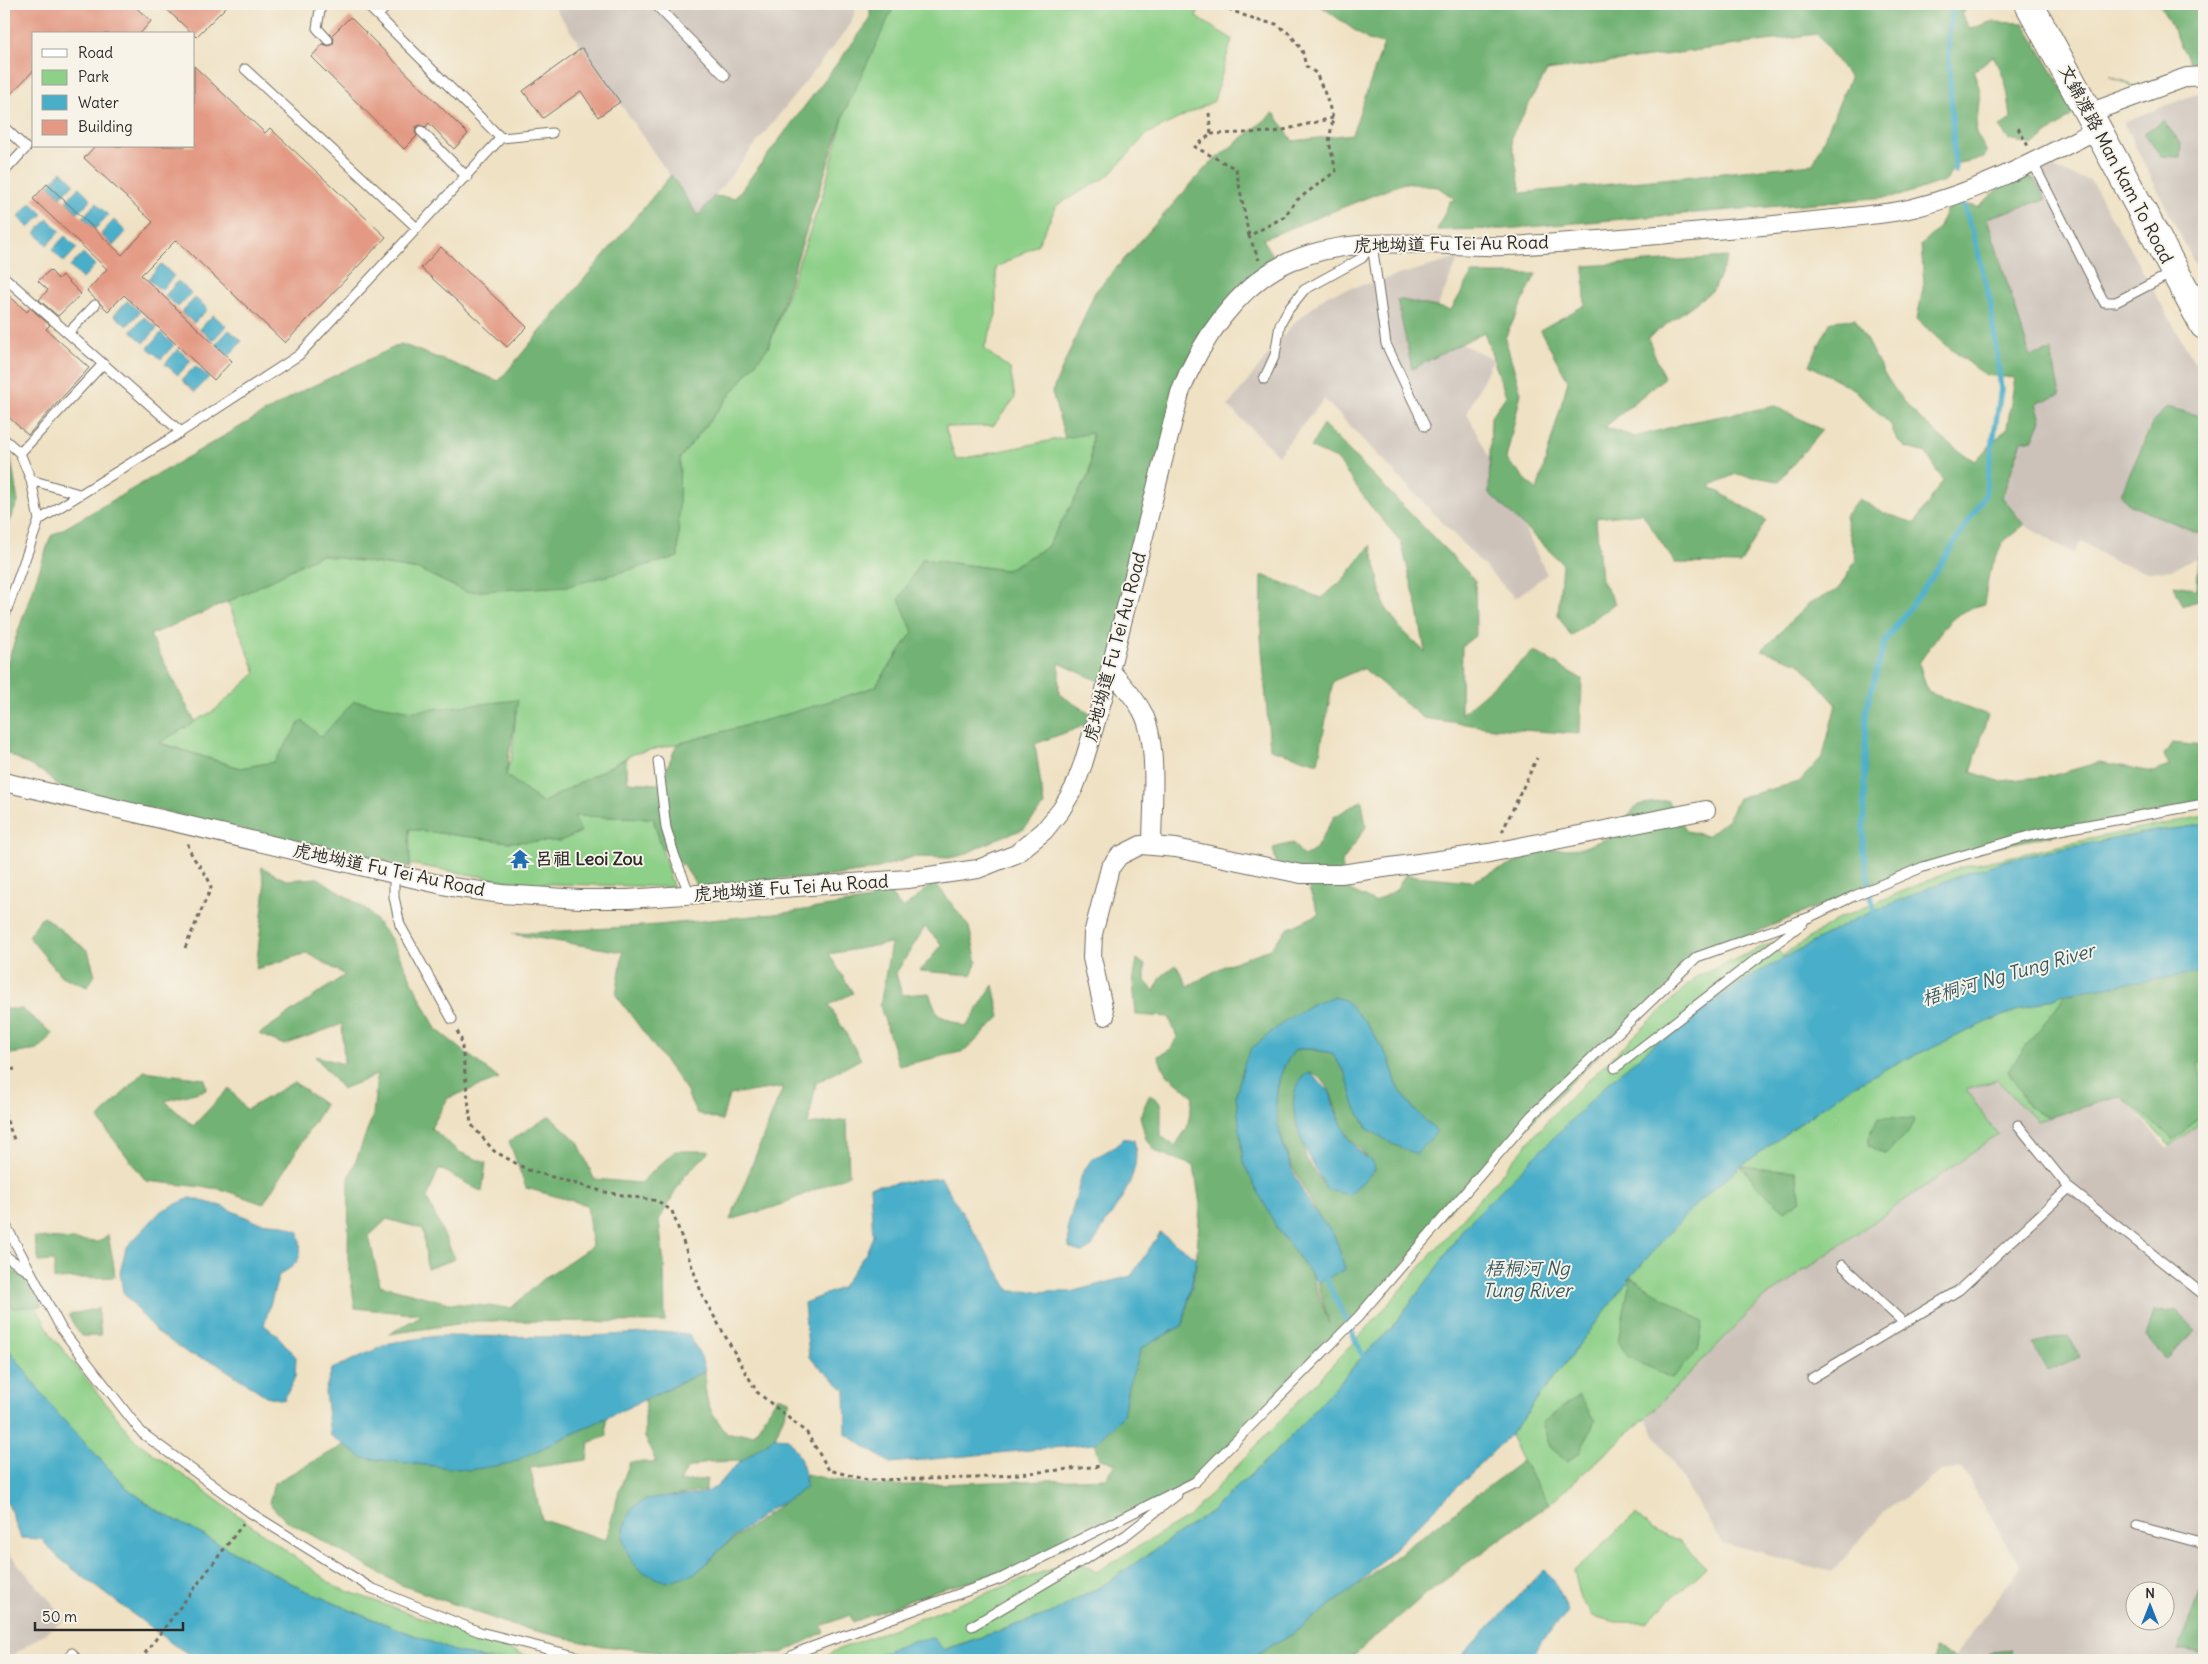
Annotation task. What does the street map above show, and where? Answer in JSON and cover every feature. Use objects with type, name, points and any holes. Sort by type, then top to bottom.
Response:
[{"type":"main road","name":"文錦渡路 Man Kam To Road","points":[[2029,4],[2204,325]]},
{"type":"street","name":"虎地坳道 Fu Tei Au Road","points":[[4,782],[452,887],[538,897],[628,899],[908,879],[978,869],[1016,854],[1044,831],[1065,805],[1074,788],[1110,670],[1180,393],[1198,354],[1219,322],[1240,298],[1266,276],[1289,262],[1306,256],[1335,248],[1372,244],[1504,246],[1770,226],[1910,209],[2015,172],[2033,163],[2093,121],[2187,77],[2204,76]]},
{"type":"street","points":[[1110,670],[1142,712],[1150,732],[1152,758],[1152,846]]},
{"type":"street","points":[[1105,1016],[1092,958],[1093,934],[1110,868],[1119,856],[1141,845],[1176,848],[1221,856],[1301,874],[1341,874],[1489,853],[1706,810]]},
{"type":"lane","points":[[321,4],[317,28],[328,40]]},
{"type":"lane","points":[[366,4],[501,138]]},
{"type":"lane","points":[[378,15],[389,4]]},
{"type":"lane","points":[[655,4],[725,76]]},
{"type":"lane","points":[[245,69],[417,228]]},
{"type":"lane","points":[[4,128],[26,148],[4,172]]},
{"type":"lane","points":[[421,131],[467,177]]},
{"type":"lane","points":[[39,520],[181,432],[299,355],[467,177],[501,138],[552,132]]},
{"type":"lane","points":[[2033,163],[2104,302],[2116,302],[2174,272]]},
{"type":"lane","points":[[1264,379],[1275,355],[1280,325],[1288,310],[1304,290],[1362,258],[1372,244]]},
{"type":"lane","points":[[1372,244],[1386,344],[1425,426]]},
{"type":"lane","points":[[4,277],[181,432]]},
{"type":"lane","points":[[68,333],[95,305]]},
{"type":"lane","points":[[20,454],[104,364]]},
{"type":"lane","points":[[4,439],[20,454],[31,480],[39,520],[4,618]]},
{"type":"lane","points":[[31,480],[80,494]]},
{"type":"lane","points":[[658,761],[666,828],[690,895]]},
{"type":"lane","points":[[972,1626],[1126,1535],[1191,1484],[1358,1317],[1531,1116],[1697,958],[1810,917],[1923,867],[2032,835],[2204,804]]},
{"type":"lane","points":[[394,874],[394,897],[400,925],[452,1019]]},
{"type":"lane","points":[[1615,1068],[1810,917]]},
{"type":"lane","points":[[2018,1125],[2069,1188],[2204,1295]]},
{"type":"lane","points":[[1812,1378],[1958,1290],[2069,1188]]},
{"type":"lane","points":[[4,1222],[62,1330],[142,1433],[251,1513],[371,1588],[480,1632],[591,1660]]},
{"type":"lane","points":[[4,1254],[31,1273]]},
{"type":"lane","points":[[1842,1265],[1904,1322]]},
{"type":"lane","points":[[784,1660],[801,1651],[1000,1580],[1191,1484]]},
{"type":"lane","points":[[2137,1526],[2204,1544]]},
{"type":"path","points":[[1222,4],[1224,7],[1255,20],[1276,24],[1290,34],[1302,50],[1306,66],[1316,73],[1333,118],[1329,142],[1336,171],[1298,200],[1284,217],[1249,236]]},
{"type":"path","points":[[1209,113],[1211,134]]},
{"type":"path","points":[[1266,276],[1249,236],[1236,170],[1195,147],[1211,134],[1275,132],[1333,118]]},
{"type":"path","points":[[1489,853],[1504,828],[1537,758]]},
{"type":"path","points":[[185,948],[211,888],[210,879],[189,851],[187,840]]},
{"type":"path","points":[[452,1019],[462,1040],[472,1124],[494,1151],[528,1170],[605,1192],[658,1201],[672,1211],[703,1297],[757,1392],[807,1433],[829,1470],[866,1480],[876,1480],[976,1478],[1102,1466]]},
{"type":"path","points":[[4,1071],[15,1069]]},
{"type":"path","points":[[4,1113],[15,1142]]},
{"type":"path","points":[[140,1660],[248,1517]]},
{"type":"shaded area","points":[[552,4],[857,4],[851,24],[698,217]]},
{"type":"shaded area","points":[[2204,91],[2204,282],[2123,122]]},
{"type":"shaded area","points":[[2051,166],[2059,171],[2091,181],[2204,379],[2204,417],[2167,407],[2150,424],[2121,494],[2204,534],[2204,555],[2170,570],[2148,572],[2113,561],[2081,541],[2074,554],[2024,525],[2002,497],[2036,402],[2060,394],[2030,356],[1987,218],[2041,201],[2033,178]]},
{"type":"shaded area","points":[[1459,258],[1428,328],[1493,359],[1467,413],[1547,574],[1515,598],[1324,399],[1278,455],[1228,406],[1293,324],[1327,295]]},
{"type":"shaded area","points":[[1997,1080],[2037,1121],[2121,1096],[2167,1149],[2204,1120],[2204,1660],[1951,1660],[2020,1567],[1962,1468],[1941,1471],[1883,1513],[1832,1572],[1722,1543],[1645,1418],[1773,1289],[1997,1135],[1966,1090]]},
{"type":"shaded area","points":[[4,1548],[66,1619],[6,1660],[4,1660]]},
{"type":"green space","points":[[870,4],[895,4],[845,111],[769,346],[680,458],[678,557],[569,586],[466,592],[420,570],[320,555],[228,602],[150,635],[195,722],[159,743],[240,768],[274,762],[302,720],[321,737],[354,701],[413,711],[518,700],[506,775],[542,803],[626,758],[628,782],[660,784],[677,744],[781,716],[875,687],[913,632],[899,599],[922,559],[1006,570],[1047,547],[1090,473],[1092,433],[1065,438],[1052,392],[1095,292],[1208,165],[1274,113],[1293,141],[1352,134],[1384,43],[1368,40],[1318,4],[1969,4],[1962,15],[1970,29],[1990,22],[2024,23],[2076,112],[2033,145],[2009,140],[1999,127],[2011,119],[2008,94],[2001,71],[1993,56],[1974,71],[1980,91],[1976,133],[1987,152],[1984,158],[1954,164],[1947,180],[1899,196],[1504,229],[1437,230],[1450,201],[1456,200],[1438,187],[1404,183],[1263,239],[1280,267],[1237,294],[1179,371],[1114,688],[1059,663],[1059,694],[1099,720],[1035,744],[1044,806],[1024,829],[996,839],[963,855],[949,858],[913,857],[872,870],[818,878],[780,878],[768,891],[698,887],[683,865],[662,848],[653,818],[574,816],[581,832],[560,841],[509,842],[409,829],[410,867],[60,788],[46,774],[7,753],[4,749],[4,672],[51,536],[302,391],[401,344],[499,381],[671,175],[698,216],[714,196],[735,198],[870,20]],"holes":[[[1817,34],[1850,78],[1813,164],[1521,193],[1511,137],[1547,71]]]},
{"type":"green space","points":[[890,4],[1202,4],[1196,17],[1232,39],[1214,101],[1147,134],[1108,176],[1057,205],[1038,244],[996,268],[996,315],[984,349],[1010,369],[1015,398],[993,426],[945,427],[956,460],[1092,432],[1090,473],[1047,547],[1006,570],[922,559],[913,632],[875,687],[742,729],[633,754],[542,803],[506,775],[512,755],[517,700],[321,737],[299,723],[281,761],[240,768],[158,742],[215,710],[256,673],[228,602],[320,555],[420,570],[466,592],[680,458],[769,346],[822,197],[845,111]]},
{"type":"green space","points":[[2160,4],[2204,4],[2204,75],[2137,92],[2129,85],[2109,75],[2137,87],[2191,65]]},
{"type":"green space","points":[[2163,121],[2181,143],[2180,157],[2161,156],[2144,133]]},
{"type":"green space","points":[[2033,178],[2046,199],[1987,218],[2030,356],[2051,351],[2060,395],[2036,403],[2041,420],[2033,439],[2022,441],[2002,497],[2024,525],[2003,542],[1989,573],[1984,604],[1961,613],[1953,619],[1939,634],[1919,663],[1928,692],[1988,715],[1971,772],[1999,781],[2051,776],[2100,762],[2153,772],[2169,766],[2164,755],[2172,743],[2204,746],[2204,803],[1986,849],[1814,908],[1697,957],[1480,1174],[1358,1317],[1195,1482],[1016,1571],[941,1589],[853,1622],[850,1615],[821,1626],[824,1632],[782,1653],[664,1653],[595,1645],[511,1625],[399,1584],[285,1520],[269,1503],[274,1483],[344,1445],[363,1458],[413,1464],[515,1461],[606,1418],[607,1436],[589,1443],[587,1460],[530,1468],[542,1520],[606,1540],[619,1491],[630,1462],[656,1462],[645,1437],[645,1400],[705,1371],[709,1405],[727,1434],[754,1434],[778,1396],[790,1400],[775,1437],[743,1461],[707,1462],[688,1468],[679,1482],[707,1479],[705,1491],[645,1500],[696,1573],[723,1547],[805,1487],[806,1474],[833,1480],[880,1486],[1105,1478],[1116,1463],[1100,1459],[1095,1444],[1119,1414],[1129,1380],[1142,1348],[1183,1325],[1196,1266],[1200,1205],[1194,1166],[1157,1152],[1146,1139],[1140,1116],[1150,1094],[1161,1104],[1161,1136],[1175,1146],[1187,1128],[1193,1096],[1165,1072],[1158,1056],[1171,1049],[1177,1037],[1169,1017],[1136,1015],[1133,983],[1137,959],[1145,965],[1145,981],[1154,991],[1162,976],[1176,965],[1188,986],[1226,965],[1270,949],[1287,929],[1319,914],[1307,885],[1276,862],[1273,848],[1293,843],[1304,857],[1315,850],[1334,817],[1362,800],[1366,827],[1342,862],[1344,887],[1375,902],[1396,890],[1405,875],[1472,881],[1546,850],[1582,848],[1605,839],[1638,805],[1667,800],[1687,831],[1707,836],[1728,819],[1738,798],[1799,782],[1823,756],[1836,704],[1799,663],[1762,650],[1809,603],[1838,590],[1856,560],[1845,516],[1859,499],[1884,513],[1915,523],[1943,480],[1926,453],[1907,448],[1897,441],[1891,425],[1854,389],[1809,365],[1831,321],[1855,319],[1894,389],[1914,413],[1950,444],[1975,461],[2007,428],[2015,378],[1985,375],[1944,344],[1917,319],[1924,283],[1921,245],[1938,229],[1950,202],[1979,207],[2008,179]],"holes":[[[1290,1018],[1389,1059],[1398,1088],[1416,1112],[1332,1053],[1296,1049],[1283,1062],[1273,1111],[1288,1158],[1344,1266],[1318,1283],[1329,1324],[1313,1277],[1243,1163]],[[1310,1073],[1320,1078],[1327,1087],[1345,1132],[1367,1157],[1372,1172],[1327,1190],[1306,1159],[1294,1095]]]},
{"type":"green space","points":[[1728,257],[1713,290],[1648,338],[1664,378],[1605,427],[1635,437],[1690,422],[1775,406],[1822,430],[1779,481],[1736,474],[1709,486],[1766,520],[1740,564],[1675,563],[1642,513],[1596,518],[1601,580],[1615,603],[1571,636],[1558,615],[1562,563],[1489,493],[1491,417],[1506,396],[1484,332],[1412,369],[1397,299],[1451,310],[1472,274],[1536,274],[1505,338],[1521,393],[1506,459],[1537,491],[1568,381],[1540,330],[1585,305],[1584,266]]},
{"type":"green space","points":[[2167,407],[2204,417],[2204,535],[2130,505],[2121,494],[2153,421]]},
{"type":"green space","points":[[1323,424],[1475,580],[1476,635],[1462,646],[1461,714],[1534,651],[1582,679],[1580,734],[1493,728],[1423,718],[1363,668],[1333,681],[1318,763],[1270,749],[1261,637],[1262,575],[1321,598],[1341,582],[1371,545],[1384,605],[1400,628],[1425,652],[1418,610],[1401,542],[1369,504],[1337,459],[1311,448]]},
{"type":"green space","points":[[4,447],[10,453],[18,502],[4,532]]},
{"type":"green space","points":[[2204,555],[2204,601],[2197,601],[2183,606],[2174,585],[2197,589],[2199,556]]},
{"type":"green space","points":[[574,816],[653,818],[673,887],[518,883],[410,864],[409,829],[509,842]]},
{"type":"green space","points":[[2204,816],[2204,825],[2149,832],[2011,859],[1955,877],[1853,920],[1753,975],[1676,1026],[1607,1084],[1465,1226],[1433,1273],[1389,1331],[1362,1357],[1284,1444],[1210,1512],[1102,1586],[1051,1613],[943,1650],[870,1656],[862,1660],[818,1660],[839,1649],[1077,1559],[1096,1572],[1191,1515],[1371,1324],[1554,1113],[1696,977],[1773,942],[1782,956],[1839,918],[1958,868]]},
{"type":"green space","points":[[261,867],[286,880],[318,878],[367,910],[391,939],[436,1029],[499,1079],[448,1098],[431,1128],[459,1152],[486,1163],[482,1192],[439,1168],[427,1198],[455,1259],[427,1269],[423,1229],[387,1219],[369,1236],[380,1285],[449,1303],[511,1308],[546,1277],[592,1246],[587,1205],[526,1188],[509,1141],[550,1116],[578,1142],[594,1179],[640,1183],[675,1151],[710,1151],[683,1178],[659,1220],[664,1266],[665,1322],[478,1321],[389,1334],[422,1315],[355,1308],[348,1259],[349,1179],[373,1115],[377,1075],[342,1089],[315,1056],[344,1064],[342,1024],[284,1045],[259,1034],[345,975],[307,953],[256,969],[265,888]]},
{"type":"green space","points":[[935,882],[969,927],[977,962],[971,975],[920,971],[942,945],[925,927],[896,973],[902,995],[929,993],[938,1015],[966,1027],[993,985],[1000,1017],[965,1051],[899,1066],[880,1006],[891,943],[829,954],[853,993],[829,1005],[861,1059],[816,1083],[808,1125],[847,1120],[849,1175],[775,1207],[730,1220],[783,1087],[729,1095],[722,1121],[696,1113],[685,1088],[616,995],[623,952],[512,934],[658,925],[784,913],[870,900],[884,886],[903,909]]},
{"type":"green space","points":[[43,916],[88,951],[95,975],[87,987],[61,976],[28,936]]},
{"type":"green space","points":[[2204,972],[2204,1120],[2170,1146],[2121,1096],[2037,1121],[1997,1080],[1966,1090],[1998,1135],[1763,1299],[1645,1418],[1549,1504],[1522,1461],[1510,1435],[1631,1277],[1662,1240],[1701,1199],[1741,1166],[1846,1090],[1887,1068],[1996,1018],[2067,993]]},
{"type":"green space","points":[[2204,972],[2204,1061],[2198,1064],[2204,1096],[2204,1112],[2174,1140],[2121,1096],[2049,1117],[2029,1107],[2008,1070],[2067,993],[2172,975]]},
{"type":"green space","points":[[4,1009],[22,1009],[53,1034],[38,1050],[4,1055]]},
{"type":"green space","points":[[144,1071],[205,1079],[206,1090],[165,1101],[193,1126],[229,1088],[246,1110],[294,1082],[325,1105],[263,1204],[221,1189],[146,1181],[98,1119]]},
{"type":"green space","points":[[1878,1117],[1915,1119],[1907,1134],[1885,1154],[1868,1145],[1868,1140]]},
{"type":"green space","points":[[1741,1166],[1795,1171],[1801,1200],[1785,1211],[1764,1193]]},
{"type":"green space","points":[[108,1235],[115,1277],[54,1279],[54,1261],[39,1262],[34,1237],[98,1242]]},
{"type":"green space","points":[[4,1249],[52,1336],[136,1441],[336,1587],[539,1660],[492,1660],[454,1651],[350,1610],[302,1589],[155,1509],[127,1488],[56,1412],[4,1343]]},
{"type":"green space","points":[[4,1268],[28,1280],[42,1306],[12,1308],[4,1291]]},
{"type":"green space","points":[[1631,1277],[1703,1322],[1698,1351],[1672,1378],[1628,1357],[1618,1341]]},
{"type":"green space","points":[[98,1308],[101,1336],[81,1336],[68,1315]]},
{"type":"green space","points":[[2176,1311],[2195,1330],[2166,1359],[2146,1338],[2154,1312]]},
{"type":"green space","points":[[2069,1335],[2080,1357],[2047,1371],[2033,1344]]},
{"type":"green space","points":[[1579,1395],[1595,1421],[1579,1454],[1566,1461],[1550,1447],[1542,1423]]},
{"type":"green space","points":[[1522,1461],[1549,1504],[1427,1593],[1349,1660],[1247,1660],[1294,1633]]},
{"type":"green space","points":[[1636,1514],[1652,1529],[1679,1542],[1706,1567],[1646,1622],[1617,1622],[1593,1616],[1581,1599],[1574,1571]]},
{"type":"green space","points":[[2202,1588],[2204,1589],[2204,1654],[2177,1650]]},
{"type":"green space","points":[[1935,1648],[1962,1660],[1934,1660]]},
{"type":"green space","points":[[2011,1649],[2007,1660],[1982,1660],[1993,1651]]},
{"type":"water","points":[[62,171],[74,183],[61,197],[49,185]]},
{"type":"water","points":[[79,187],[91,199],[78,213],[66,201]]},
{"type":"water","points":[[31,203],[43,214],[29,228],[18,217]]},
{"type":"water","points":[[96,203],[108,215],[95,229],[83,217]]},
{"type":"water","points":[[48,219],[60,231],[47,245],[35,233]]},
{"type":"water","points":[[114,220],[126,232],[113,246],[101,234]]},
{"type":"water","points":[[65,236],[77,248],[64,262],[52,250]]},
{"type":"water","points":[[83,253],[95,265],[82,279],[70,267]]},
{"type":"water","points":[[161,264],[174,276],[161,290],[148,279]]},
{"type":"water","points":[[178,281],[191,293],[178,307],[165,296]]},
{"type":"water","points":[[195,298],[208,309],[194,323],[181,312]]},
{"type":"water","points":[[127,301],[140,312],[127,326],[114,315]]},
{"type":"water","points":[[213,315],[226,326],[213,340],[200,329]]},
{"type":"water","points":[[144,317],[157,328],[144,343],[131,331]]},
{"type":"water","points":[[229,330],[242,341],[229,356],[216,344]]},
{"type":"water","points":[[161,333],[174,345],[161,359],[148,348]]},
{"type":"water","points":[[178,349],[191,361],[178,375],[165,364]]},
{"type":"water","points":[[195,366],[209,377],[195,392],[182,380]]},
{"type":"water","name":"梧桐河 Ng Tung River","points":[[2204,825],[2204,972],[2067,993],[1996,1018],[1887,1068],[1846,1090],[1741,1166],[1701,1199],[1631,1277],[1510,1435],[1355,1587],[1294,1633],[1247,1660],[862,1660],[916,1640],[933,1638],[944,1650],[1051,1613],[1102,1586],[1210,1512],[1284,1444],[1362,1357],[1389,1331],[1433,1273],[1465,1226],[1607,1084],[1676,1026],[1753,975],[1853,920],[1955,877],[2011,859],[2149,832]]},
{"type":"water","points":[[1333,997],[1345,1000],[1368,1025],[1389,1059],[1398,1088],[1416,1112],[1437,1132],[1416,1154],[1392,1144],[1367,1128],[1355,1106],[1346,1075],[1332,1053],[1311,1049],[1296,1049],[1284,1067],[1278,1086],[1276,1107],[1279,1128],[1292,1169],[1311,1206],[1334,1235],[1345,1269],[1318,1283],[1277,1228],[1243,1163],[1236,1095],[1245,1061],[1251,1049],[1286,1020],[1314,1003]]},
{"type":"water","points":[[1310,1073],[1330,1092],[1334,1107],[1347,1136],[1358,1150],[1374,1164],[1375,1170],[1349,1195],[1327,1190],[1309,1157],[1299,1132],[1294,1108],[1294,1096],[1304,1075]]},
{"type":"water","points":[[1123,1138],[1134,1140],[1136,1154],[1130,1182],[1092,1247],[1082,1253],[1069,1247],[1068,1226],[1082,1174],[1091,1160],[1116,1146]]},
{"type":"water","points":[[941,1178],[1010,1291],[1070,1292],[1131,1276],[1160,1233],[1197,1258],[1183,1325],[1142,1348],[1128,1386],[1123,1416],[1095,1444],[890,1463],[846,1434],[845,1390],[809,1357],[804,1303],[841,1288],[866,1253],[873,1236],[870,1186]]},
{"type":"water","points":[[190,1198],[221,1206],[257,1222],[282,1224],[299,1232],[299,1258],[292,1266],[279,1275],[264,1325],[277,1335],[296,1357],[295,1377],[284,1400],[266,1396],[214,1362],[189,1354],[156,1331],[123,1292],[120,1273],[126,1248],[161,1211]]},
{"type":"water","points":[[660,1332],[689,1334],[701,1357],[705,1371],[509,1464],[469,1470],[363,1458],[330,1435],[325,1391],[332,1369],[390,1343],[437,1336],[577,1337]]},
{"type":"water","points":[[4,1343],[56,1412],[127,1488],[155,1509],[302,1589],[454,1651],[492,1660],[199,1660],[174,1645],[59,1558],[41,1539],[21,1538],[9,1506],[4,1499]]},
{"type":"water","points":[[775,1437],[787,1438],[795,1449],[803,1467],[806,1487],[793,1497],[769,1510],[727,1543],[696,1573],[666,1582],[644,1572],[635,1565],[623,1538],[625,1524],[631,1511],[640,1503],[651,1498],[703,1493],[714,1488],[735,1466]]},
{"type":"water","points":[[1544,1570],[1554,1581],[1568,1613],[1541,1641],[1531,1660],[1464,1660],[1464,1653]]},
{"type":"building","points":[[4,4],[132,4],[151,21],[142,32],[32,32],[32,72],[4,101]]},
{"type":"building","points":[[161,4],[229,4],[196,37],[195,32],[191,32]]},
{"type":"building","points":[[350,17],[468,134],[454,149],[429,123],[426,127],[420,125],[416,127],[415,132],[417,136],[404,149],[311,57],[323,44],[329,46],[333,44],[334,39],[332,35]]},
{"type":"building","points":[[582,48],[620,102],[598,117],[581,91],[543,118],[523,91]]},
{"type":"building","points":[[195,67],[265,133],[270,128],[386,237],[285,343],[176,240],[141,275],[232,361],[214,380],[124,295],[108,311],[87,291],[107,269],[33,199],[47,184],[122,255],[153,222],[84,158],[93,148],[195,148]]},
{"type":"building","points":[[441,247],[527,327],[507,347],[421,268]]},
{"type":"building","points":[[50,270],[58,279],[62,275],[81,294],[58,316],[39,300],[48,290],[38,281]]},
{"type":"building","points":[[4,291],[27,312],[30,308],[50,325],[46,329],[89,368],[28,435],[4,413]]},
{"type":"waterway","points":[[1953,4],[1948,41],[1955,171]]},
{"type":"waterway","points":[[1875,917],[1863,850],[1866,710],[1885,641],[1935,573],[1985,495],[2001,389],[1990,300],[1973,233],[1963,205]]},
{"type":"waterway","points":[[1324,1274],[1366,1362]]},
{"type":"place","name":"呂祖 Leoi Zou","points":[[520,859]]}]
